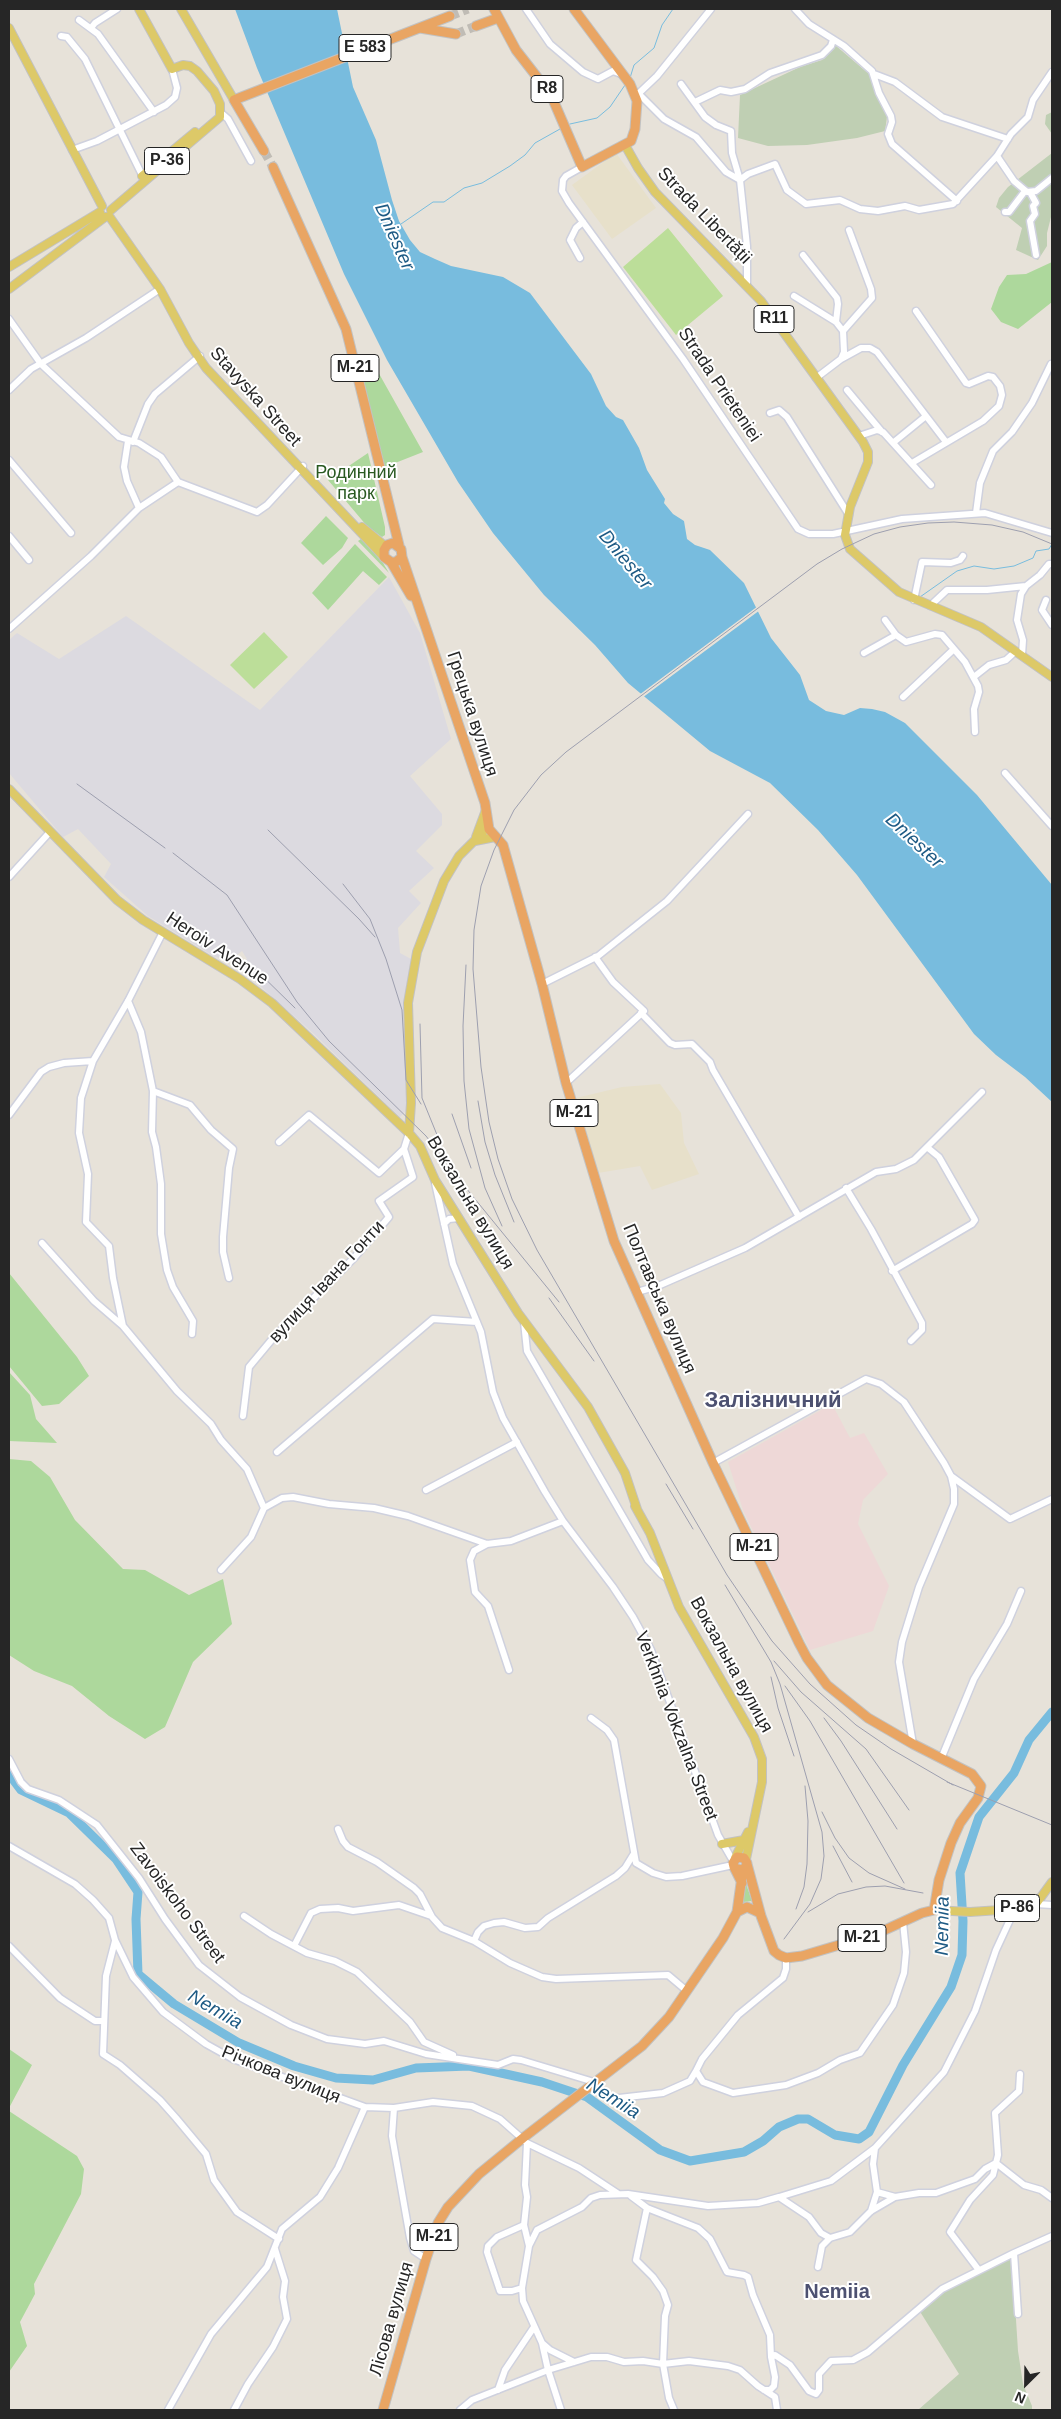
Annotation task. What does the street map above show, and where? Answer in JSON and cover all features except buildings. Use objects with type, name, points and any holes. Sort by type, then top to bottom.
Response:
[{"type":"highway","name":"R8","points":[[494,9],[516,50],[551,95],[582,167]]},
{"type":"highway","points":[[574,9],[638,95],[634,136],[625,145],[582,167]]},
{"type":"highway","name":"E 583","points":[[234,100],[450,16]]},
{"type":"highway","points":[[476,26],[498,18]]},
{"type":"highway","name":"E 583","points":[[418,28],[456,34]]},
{"type":"highway","points":[[234,100],[264,151]]},
{"type":"highway","name":"М-21","points":[[273,166],[346,329],[392,522],[402,556]]},
{"type":"highway","name":"М-21","points":[[387,560],[386,546],[392,522]]},
{"type":"highway","points":[[386,546],[393,543],[399,545]]},
{"type":"highway","points":[[387,560],[396,562],[402,556]]},
{"type":"highway","name":"Грецька вулиця","points":[[402,556],[486,810],[488,825]]},
{"type":"highway","name":"Грецька вулиця","points":[[387,560],[420,611]]},
{"type":"highway","name":"Полтавська вулиця","points":[[488,825],[503,846],[542,984],[566,1083],[614,1241],[713,1463],[807,1658],[827,1684],[846,1702],[868,1718],[913,1744],[972,1774],[979,1781],[981,1791],[978,1798],[960,1824],[951,1843],[939,1880],[934,1910]]},
{"type":"highway","name":"М-21","points":[[594,2082],[652,2036],[687,1991],[723,1938],[737,1912],[740,1867]]},
{"type":"highway","name":"Вокзальна вулиця","points":[[740,1867],[752,1884],[774,1951],[786,1958]]},
{"type":"highway","points":[[737,1912],[747,1907],[760,1912]]},
{"type":"highway","name":"М-21","points":[[786,1958],[851,1942],[922,1913],[934,1910]]},
{"type":"highway","name":"Лісова вулиця","points":[[383,2410],[426,2259],[438,2223],[448,2206],[479,2174],[525,2140],[594,2082]]},
{"type":"main road","points":[[140,9],[172,70],[183,65],[190,66],[197,71],[214,91],[220,104],[220,112]]},
{"type":"main road","points":[[181,9],[234,100]]},
{"type":"main road","name":"Stavyska Street","points":[[9,28],[106,211],[160,290],[199,357],[387,560]]},
{"type":"main road","name":"Р-36","points":[[9,289],[106,211],[143,178],[212,125],[220,117],[220,112]]},
{"type":"main road","name":"Strada Libertății","points":[[625,145],[655,192],[716,256],[747,284],[860,436],[867,448],[868,462],[852,500],[849,515]]},
{"type":"main road","name":"Stavyska Street","points":[[106,211],[163,288],[199,357]]},
{"type":"main road","name":"Р-36","points":[[9,267],[106,211]]},
{"type":"main road","name":"Stavyska Street","points":[[301,468],[369,534],[386,546]]},
{"type":"main road","name":"R11","points":[[849,515],[845,532],[846,541],[857,556],[887,583],[914,600],[981,627],[1052,677]]},
{"type":"main road","name":"Heroiv Avenue","points":[[9,789],[49,833],[117,900],[163,932],[240,979],[272,1003],[410,1133]]},
{"type":"main road","name":"Вокзальна вулиця","points":[[475,841],[486,810]]},
{"type":"main road","name":"Вокзальна вулиця","points":[[488,825],[459,856],[444,880],[417,952],[408,1003],[410,1133],[420,1146],[435,1180],[524,1322],[588,1407],[616,1456],[679,1607],[754,1737],[762,1759],[762,1782],[740,1867]]},
{"type":"main road","points":[[475,841],[495,836]]},
{"type":"main road","name":"Вокзальна вулиця","points":[[740,1867],[744,1840],[752,1826]]},
{"type":"main road","points":[[722,1844],[744,1840]]},
{"type":"main road","name":"Р-86","points":[[934,1910],[970,1912],[1015,1909],[1036,1904],[1052,1882]]},
{"type":"street","points":[[92,28],[95,23],[117,9]]},
{"type":"street","points":[[526,9],[550,44],[583,72],[598,79],[613,71],[622,75]]},
{"type":"street","points":[[719,9],[711,10],[657,76],[638,95],[664,119],[696,137],[726,172],[740,180]]},
{"type":"street","points":[[795,9],[809,24],[844,46],[874,74],[895,82],[942,117],[1008,139]]},
{"type":"street","points":[[79,20],[98,34],[154,112]]},
{"type":"street","points":[[60,36],[67,37],[85,59],[143,178]]},
{"type":"street","points":[[695,102],[720,90],[731,92],[745,89],[770,73],[822,55],[831,46],[833,40]]},
{"type":"street","points":[[72,150],[97,141],[154,112],[175,97],[177,82],[172,70]]},
{"type":"street","points":[[740,180],[748,174],[775,164],[778,166],[787,190],[806,204],[840,200],[860,209],[878,211],[905,206],[919,210],[953,204],[997,156],[1008,139],[1028,117],[1033,100],[1052,72]]},
{"type":"street","points":[[874,74],[879,93],[891,116],[888,134],[892,144],[957,201]]},
{"type":"street","points":[[681,84],[705,117],[716,125],[731,131],[732,153],[740,180],[747,246],[747,284]]},
{"type":"street","points":[[220,112],[228,119],[250,161]]},
{"type":"street","points":[[997,156],[1014,181],[1028,191],[1036,203],[1033,206],[1035,214],[1030,221],[1036,255]]},
{"type":"street","name":"Strada Prieteniei","points":[[582,167],[566,176],[563,180],[562,191],[569,203],[683,359],[794,525],[809,534],[845,532],[902,519],[976,513],[998,516],[1051,534]]},
{"type":"street","points":[[1005,212],[1009,212],[1028,191],[1036,191],[1052,178]]},
{"type":"street","points":[[580,258],[570,240],[576,228],[583,222]]},
{"type":"street","points":[[843,331],[872,298],[871,289],[849,230]]},
{"type":"street","points":[[803,254],[837,298],[836,322]]},
{"type":"street","points":[[9,390],[32,369],[160,290]]},
{"type":"street","points":[[794,296],[836,322],[843,331],[844,352],[841,359]]},
{"type":"street","points":[[912,462],[983,421],[999,406],[1002,395],[1000,386],[994,377],[988,376],[973,384],[966,383],[916,311]]},
{"type":"street","points":[[9,319],[41,364],[118,437],[161,457],[178,482],[257,512],[267,505],[301,468]]},
{"type":"street","points":[[816,378],[841,359],[861,348],[870,348],[877,352],[946,442]]},
{"type":"street","points":[[139,508],[127,481],[124,467],[131,442],[148,404],[199,357]]},
{"type":"street","points":[[976,513],[980,483],[993,451],[1012,432],[1032,403],[1051,364]]},
{"type":"street","points":[[847,390],[931,485]]},
{"type":"street","points":[[770,413],[779,410],[787,417],[849,515]]},
{"type":"street","points":[[894,442],[926,416]]},
{"type":"street","points":[[860,436],[877,430],[883,432]]},
{"type":"street","points":[[9,460],[72,533]]},
{"type":"street","points":[[9,630],[91,556],[139,508],[178,482]]},
{"type":"street","points":[[10,539],[29,560]]},
{"type":"street","points":[[914,600],[922,562],[957,562],[963,556]]},
{"type":"street","points":[[975,676],[989,665],[1004,661],[1019,653],[1023,640],[1017,620],[1020,594],[1026,586],[1040,576],[1049,564],[1052,564]]},
{"type":"street","points":[[930,606],[947,590],[1026,586]]},
{"type":"street","points":[[1046,600],[1042,610],[1052,625]]},
{"type":"street","points":[[886,620],[896,636],[906,642],[936,634],[942,635],[954,649],[975,676],[979,692],[974,709],[975,732]]},
{"type":"street","points":[[864,653],[896,636]]},
{"type":"street","points":[[903,697],[954,649]]},
{"type":"street","points":[[1005,773],[1052,826]]},
{"type":"street","points":[[542,984],[595,957],[667,901],[748,814]]},
{"type":"street","points":[[9,877],[49,833]]},
{"type":"street","points":[[123,1326],[113,1278],[110,1246],[86,1222],[88,1174],[79,1133],[81,1098],[93,1061],[128,1002],[163,932]]},
{"type":"street","points":[[595,957],[613,982],[670,1043],[675,1045],[692,1044],[710,1062],[799,1217]]},
{"type":"street","points":[[128,1002],[141,1032],[153,1091],[152,1132],[161,1184],[161,1234],[172,1287],[193,1321],[192,1334]]},
{"type":"street","points":[[566,1083],[642,1012]]},
{"type":"street","points":[[9,1116],[41,1072],[64,1063],[93,1061]]},
{"type":"street","points":[[153,1091],[190,1105],[211,1130],[233,1148],[229,1168],[223,1237],[223,1252],[230,1278]]},
{"type":"street","points":[[637,1292],[658,1286],[745,1248],[876,1172],[896,1169],[914,1160],[982,1092]]},
{"type":"street","points":[[279,1142],[310,1115],[379,1173],[404,1149],[410,1133]]},
{"type":"street","points":[[892,1271],[972,1224],[975,1220],[939,1158],[928,1148]]},
{"type":"street","name":"вулиця Івана Гонти","points":[[243,1416],[249,1367],[274,1337],[354,1258],[389,1217],[379,1201],[413,1177],[404,1149]]},
{"type":"street","name":"Verkhnia Vokzalna Street","points":[[435,1180],[453,1264],[481,1332],[493,1392],[503,1418],[563,1521],[613,1587],[633,1617],[651,1650],[722,1844],[740,1867]]},
{"type":"street","points":[[846,1188],[872,1229],[892,1271],[922,1323],[922,1330],[911,1342]]},
{"type":"street","points":[[444,1224],[449,1219],[459,1218]]},
{"type":"street","points":[[42,1243],[94,1301],[123,1326],[177,1391],[211,1424],[221,1440],[247,1468],[264,1508]]},
{"type":"street","points":[[277,1452],[433,1319],[477,1322]]},
{"type":"street","name":"Вокзальна вулиця","points":[[524,1322],[526,1351],[648,1560],[668,1579]]},
{"type":"street","points":[[713,1463],[866,1379],[882,1384],[904,1402],[951,1476],[1010,1519],[1052,1499]]},
{"type":"street","points":[[426,1490],[517,1442]]},
{"type":"street","points":[[913,1744],[899,1662],[902,1642],[919,1587],[954,1504],[951,1476]]},
{"type":"street","points":[[221,1570],[251,1537],[264,1508],[282,1498],[293,1497],[329,1504],[374,1508],[408,1516],[486,1544]]},
{"type":"street","points":[[509,1670],[488,1606],[475,1592],[470,1560],[474,1551],[486,1544],[510,1541],[563,1521]]},
{"type":"street","points":[[941,1758],[974,1679],[1007,1624],[1021,1591]]},
{"type":"street","points":[[591,1718],[607,1730],[614,1740],[630,1822],[633,1855],[636,1863],[653,1873],[666,1877],[740,1867]]},
{"type":"street","name":"Zavoiskoho Street","points":[[9,1759],[21,1782],[28,1789],[59,1800],[97,1825],[140,1878],[165,1919],[198,1965],[240,1997],[291,2026],[327,2039],[365,2044],[384,2041],[426,2054],[498,2065],[513,2059],[521,2060],[594,2082]]},
{"type":"street","points":[[338,1829],[348,1847],[377,1862],[414,1888],[420,1894],[432,1917],[448,1932],[474,1941],[542,1978],[572,1980],[596,1976],[623,1978],[668,1975],[687,1991]]},
{"type":"street","name":"Річкова вулиця","points":[[9,1846],[76,1884],[109,1918],[115,1940],[133,1977],[163,2012],[206,2044],[233,2059],[365,2107],[394,2108],[433,2102],[472,2106],[500,2119],[525,2140],[580,2168],[617,2193]]},
{"type":"street","points":[[474,1941],[478,1932],[484,1926],[494,1923],[504,1922],[525,1928],[538,1927],[548,1918],[616,1876],[625,1868],[633,1855]]},
{"type":"street","points":[[1036,1904],[1052,1905]]},
{"type":"street","points":[[294,1946],[312,1913],[320,1908],[338,1908],[353,1911],[399,1905],[432,1917]]},
{"type":"street","name":"Річкова вулиця","points":[[529,2246],[537,2230],[582,2207],[591,2198],[600,2195],[628,2194],[708,2206],[758,2203],[831,2181],[875,2148],[944,2072],[975,2011],[996,1950],[1015,1909]]},
{"type":"street","name":"Zavoiskoho Street","points":[[244,1916],[294,1946],[335,1961],[357,1972],[410,2022],[424,2042],[458,2058]]},
{"type":"street","points":[[696,2071],[703,2082],[733,2093],[786,2085],[818,2073],[840,2060],[860,2053],[893,2005],[904,1973],[906,1952],[903,1922]]},
{"type":"street","points":[[115,1940],[106,1976],[103,2054],[120,2065],[160,2100],[206,2154],[214,2180],[237,2212],[279,2239]]},
{"type":"street","points":[[9,1946],[60,1998],[95,2021],[104,2021]]},
{"type":"street","points":[[610,2099],[663,2093],[690,2081],[702,2059],[738,2015],[783,1978],[786,1969],[786,1958]]},
{"type":"street","points":[[978,2269],[950,2232],[970,2200],[993,2174],[996,2163],[997,2135],[994,2112],[1019,2091],[1020,2074]]},
{"type":"street","points":[[168,2410],[211,2334],[267,2267],[282,2229],[320,2197],[338,2168],[365,2107]]},
{"type":"street","points":[[394,2108],[392,2136],[410,2238],[414,2251],[426,2259]]},
{"type":"street","points":[[525,2140],[527,2197],[524,2225],[529,2246],[522,2288],[523,2301],[542,2343],[548,2370],[561,2410]]},
{"type":"street","points":[[871,2211],[876,2192],[873,2164],[875,2148]]},
{"type":"street","points":[[818,2267],[822,2246],[830,2238],[850,2232],[871,2211],[896,2197],[919,2193],[936,2193],[975,2179],[985,2169],[996,2163]]},
{"type":"street","points":[[996,2163],[1024,2185],[1041,2190],[1052,2198]]},
{"type":"street","points":[[876,2192],[896,2197]]},
{"type":"street","points":[[628,2194],[647,2208],[687,2222],[705,2233],[710,2239],[726,2272],[744,2275],[748,2278],[770,2335],[771,2357],[775,2377],[774,2386],[770,2390],[764,2390]]},
{"type":"street","points":[[779,2197],[810,2217],[821,2233],[830,2238]]},
{"type":"street","points":[[647,2208],[636,2260],[654,2277],[663,2291],[668,2305],[662,2344],[663,2364],[669,2398],[674,2410]]},
{"type":"street","points":[[522,2288],[512,2291],[500,2290],[487,2252],[488,2246],[497,2237],[524,2225]]},
{"type":"street","points":[[771,2357],[775,2355],[784,2360],[812,2394],[816,2394],[819,2390],[820,2374],[831,2361],[844,2362],[853,2360],[868,2352],[942,2289],[978,2269],[1052,2236]]},
{"type":"street","points":[[234,2410],[248,2384],[273,2348],[287,2318],[283,2297],[284,2281],[275,2249]]},
{"type":"street","points":[[1014,2253],[1018,2314]]},
{"type":"street","points":[[498,2390],[505,2370],[534,2326]]},
{"type":"street","points":[[542,2343],[550,2350],[574,2362]]},
{"type":"street","points":[[460,2410],[472,2400],[548,2370],[591,2357],[607,2357],[624,2362],[643,2361],[663,2364],[689,2361],[728,2366],[740,2370],[775,2397],[778,2410]]},
{"type":"shaded area","points":[[616,153],[656,208],[612,239],[572,185]]},
{"type":"shaded area","points":[[389,577],[420,633],[451,739],[410,776],[442,814],[442,825],[416,851],[434,868],[409,891],[421,903],[398,928],[400,953],[411,959],[405,996],[411,1106],[400,1117],[313,1033],[239,967],[247,959],[242,951],[231,960],[215,957],[148,916],[104,877],[111,864],[78,829],[63,837],[9,773],[9,640],[17,633],[59,659],[126,616],[260,710]]},
{"type":"shaded area","points":[[660,1084],[681,1113],[684,1143],[699,1174],[652,1190],[640,1166],[598,1173],[576,1098],[622,1087]]},
{"type":"shaded area","points":[[832,1404],[850,1438],[864,1433],[888,1474],[863,1500],[858,1524],[889,1586],[873,1631],[810,1650],[743,1510],[728,1462]]},
{"type":"green space","points":[[835,45],[869,74],[887,117],[885,131],[857,138],[807,145],[768,146],[738,138],[740,95],[800,67],[822,60]]},
{"type":"green space","points":[[1052,112],[1052,134],[1045,124],[1046,115]]},
{"type":"green space","points":[[1052,153],[1052,213],[1047,233],[1047,246],[1038,260],[1016,250],[1022,228],[996,207],[999,198],[1008,187]]},
{"type":"green space","points":[[668,228],[723,296],[676,335],[623,267]]},
{"type":"green space","points":[[1052,262],[1052,302],[1018,329],[1001,322],[991,309],[999,287],[1007,275],[1026,274]]},
{"type":"green space","points":[[368,354],[423,452],[385,467],[358,362]]},
{"type":"green space","name":"Родинний парк","points":[[368,453],[385,527],[385,535],[382,537],[367,526],[328,480]]},
{"type":"green space","points":[[326,516],[348,538],[342,548],[323,565],[301,543]]},
{"type":"green space","points":[[361,539],[383,563],[389,573],[358,541]]},
{"type":"green space","points":[[355,544],[387,577],[379,585],[363,571],[328,610],[312,593]]},
{"type":"green space","points":[[264,632],[288,657],[254,689],[230,665]]},
{"type":"green space","points":[[9,1273],[77,1357],[89,1376],[59,1404],[42,1406],[9,1366]]},
{"type":"green space","points":[[9,1372],[30,1395],[36,1419],[57,1443],[9,1441]]},
{"type":"green space","points":[[9,1459],[31,1461],[50,1477],[75,1520],[123,1569],[145,1570],[189,1595],[223,1579],[232,1624],[193,1662],[165,1727],[145,1739],[109,1716],[72,1686],[34,1671],[9,1655]]},
{"type":"green space","points":[[745,1881],[752,1901],[743,1902]]},
{"type":"green space","points":[[9,2049],[32,2065],[9,2108]]},
{"type":"green space","points":[[9,2111],[77,2156],[84,2169],[81,2194],[34,2284],[35,2294],[20,2322],[27,2346],[9,2372]]},
{"type":"green space","points":[[1012,2257],[1018,2351],[1023,2384],[1032,2410],[918,2410],[959,2374],[919,2310],[942,2291]]},
{"type":"water","name":"Dniester","points":[[235,9],[337,9],[353,87],[376,140],[399,221],[410,240],[420,252],[435,259],[451,266],[503,277],[530,293],[591,374],[606,406],[616,417],[623,420],[639,448],[647,470],[665,499],[664,503],[673,514],[684,521],[687,539],[695,545],[710,550],[744,583],[771,638],[800,675],[809,700],[826,711],[844,715],[860,708],[872,709],[885,712],[905,723],[977,795],[1052,885],[1052,1102],[974,1034],[857,875],[818,830],[770,783],[710,751],[628,683],[595,645],[544,595],[493,533],[458,482],[387,360],[344,274],[257,68]]},
{"type":"pier","points":[[758,606],[760,610],[642,698],[639,695]]},
{"type":"waterway","points":[[630,78],[634,65],[654,48],[662,25],[673,9]]},
{"type":"waterway","points":[[570,124],[597,118],[610,107],[625,85]]},
{"type":"waterway","name":"Dniester","points":[[401,224],[433,202],[444,202],[464,188],[482,183],[525,155],[535,143],[560,129]]},
{"type":"waterway","points":[[920,597],[957,571],[974,566],[994,569],[1014,566],[1033,558],[1036,551],[1049,549],[1052,544]]},
{"type":"waterway","name":"Nemiia","points":[[9,1774],[21,1790],[69,1813],[116,1859],[138,1892],[136,1919],[138,1974],[174,2004],[239,2043],[294,2066],[336,2078],[373,2080],[416,2068],[469,2066],[542,2082],[587,2097],[660,2150],[690,2161],[744,2152],[763,2141],[779,2127],[798,2119],[808,2119],[835,2135],[859,2139],[869,2132],[903,2065],[951,1987],[962,1955],[963,1921],[960,1873],[979,1817],[1014,1773],[1029,1740],[1052,1712]]},
{"type":"tunnel","points":[[450,16],[468,9]]},
{"type":"tunnel","points":[[456,34],[476,26]]},
{"type":"tunnel","points":[[264,151],[273,167]]},
{"type":"railway","points":[[953,1785],[891,1749],[856,1725],[810,1684],[772,1641],[727,1575],[537,1250],[512,1199],[498,1159],[489,1122],[481,1067],[473,969],[474,930],[481,886],[494,850],[514,810],[541,775],[566,752],[817,564],[842,549],[874,534],[900,527],[928,523],[954,522],[992,525],[1023,532],[1052,544]]},
{"type":"railway","points":[[77,784],[165,848]]},
{"type":"railway","points":[[268,830],[375,937]]},
{"type":"railway","points":[[173,853],[227,895],[297,1002],[329,1041],[426,1136],[457,1176]]},
{"type":"railway","points":[[343,884],[370,919],[386,959],[402,1010],[406,1080],[421,1104]]},
{"type":"railway","points":[[248,962],[295,1008]]},
{"type":"railway","points":[[466,965],[463,1026],[464,1081],[469,1129],[485,1188],[502,1226]]},
{"type":"railway","points":[[420,1024],[422,1098],[444,1152]]},
{"type":"railway","points":[[478,1101],[485,1142],[495,1175],[514,1222]]},
{"type":"railway","points":[[452,1114],[471,1168]]},
{"type":"railway","points":[[454,1169],[466,1188],[559,1302]]},
{"type":"railway","points":[[549,1298],[594,1361]]},
{"type":"railway","points":[[666,1484],[693,1529]]},
{"type":"railway","points":[[725,1585],[771,1662],[780,1684],[822,1832],[824,1856],[821,1879],[810,1904],[784,1939]]},
{"type":"railway","points":[[774,1661],[801,1692],[866,1749],[909,1810]]},
{"type":"railway","points":[[771,1677],[778,1708],[794,1756]]},
{"type":"railway","points":[[785,1686],[810,1721],[904,1883]]},
{"type":"railway","points":[[824,1718],[841,1741],[897,1829]]},
{"type":"railway","points":[[947,1782],[1052,1825]]},
{"type":"railway","points":[[796,1909],[804,1887],[807,1864],[808,1821],[805,1786]]},
{"type":"railway","points":[[822,1812],[835,1838],[849,1858],[869,1873],[905,1889]]},
{"type":"railway","points":[[833,1846],[852,1882]]},
{"type":"railway","points":[[808,1912],[838,1894],[866,1887],[885,1886],[923,1893]]},
{"type":"district","name":"Залізничний","points":[[773,1401]]},
{"type":"district","name":"Nemiia","points":[[837,2292]]}]
